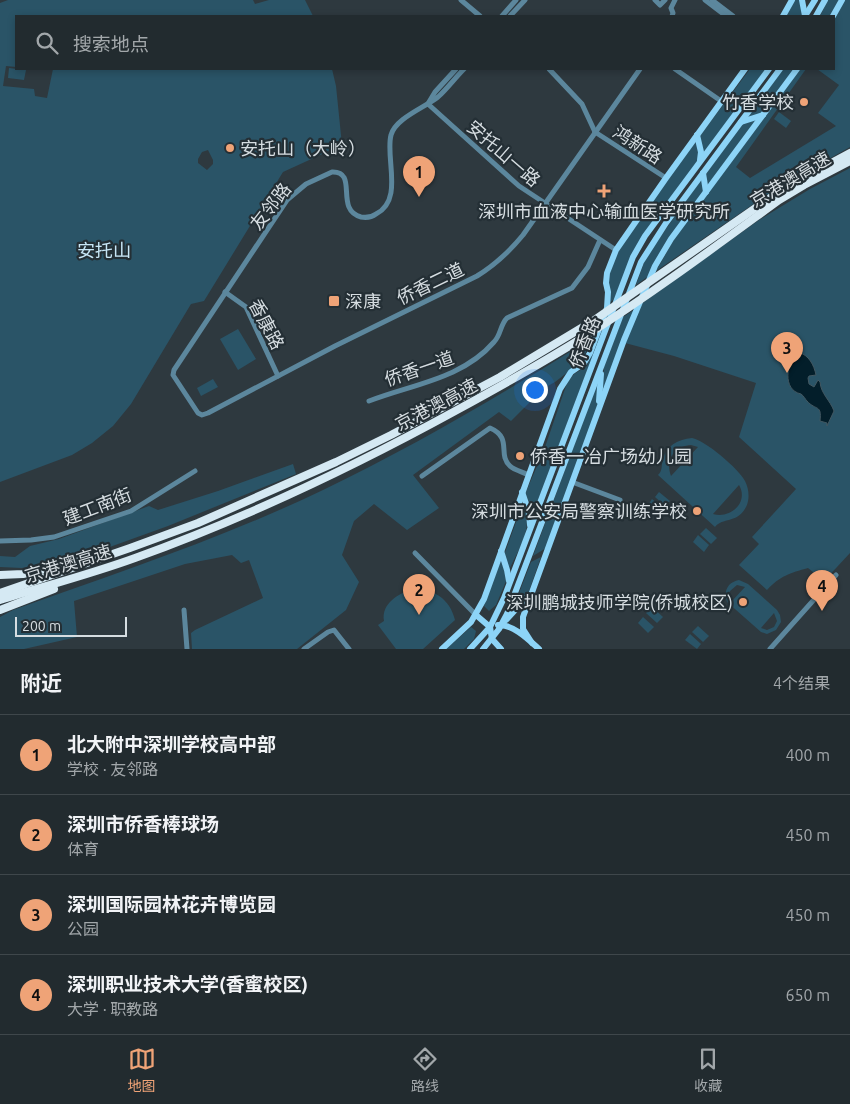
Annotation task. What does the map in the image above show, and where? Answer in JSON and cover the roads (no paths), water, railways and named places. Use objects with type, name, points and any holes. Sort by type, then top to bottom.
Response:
[{"type":"highway","name":"京港澳高速","points":[[0,593],[130,548],[214,516],[344,458],[492,382],[593,321],[783,189],[850,153]]},
{"type":"highway","name":"京港澳高速","points":[[0,600],[134,559],[246,514],[367,457],[509,382],[588,334],[779,200],[850,161]]},
{"type":"highway","points":[[0,575],[23,574],[49,569],[130,548]]},
{"type":"highway","points":[[0,610],[134,559]]},
{"type":"main road","points":[[784,15],[792,0]]},
{"type":"main road","points":[[802,0],[805,15]]},
{"type":"main road","points":[[806,15],[815,0]]},
{"type":"main road","points":[[817,15],[825,0]]},
{"type":"main road","points":[[834,15],[842,0]]},
{"type":"main road","points":[[442,649],[476,615],[484,599],[560,389],[571,372],[584,363],[590,353],[607,308],[608,292],[606,283],[616,250],[744,70]]},
{"type":"main road","name":"侨香路","points":[[470,649],[490,627],[509,586],[633,257],[646,236],[768,70]]},
{"type":"main road","name":"侨香路","points":[[483,649],[502,625],[602,367],[632,283],[644,257],[666,223],[779,70]]},
{"type":"main road","points":[[536,647],[525,633],[522,622],[624,340],[656,266],[671,239],[796,70]]},
{"type":"main road","points":[[740,122],[763,114]]},
{"type":"main road","points":[[697,134],[701,152],[699,163]]},
{"type":"main road","points":[[703,173],[706,192]]},
{"type":"main road","points":[[639,216],[665,211]]},
{"type":"main road","points":[[599,410],[602,367]]},
{"type":"main road","points":[[522,492],[529,512],[530,528]]},
{"type":"main road","points":[[501,551],[509,577],[509,586]]},
{"type":"main road","points":[[502,625],[533,590]]},
{"type":"main road","points":[[476,615],[490,627],[492,639],[501,649]]},
{"type":"main road","points":[[490,627],[502,625],[512,629],[536,647]]},
{"type":"main road","points":[[527,649],[536,647]]},
{"type":"street","points":[[461,0],[479,15]]},
{"type":"street","points":[[505,15],[516,0]]},
{"type":"street","points":[[505,15],[525,0]]},
{"type":"street","points":[[655,0],[660,5],[665,0]]},
{"type":"street","points":[[672,15],[671,8],[675,0]]},
{"type":"street","points":[[705,0],[725,15]]},
{"type":"street","points":[[712,0],[731,15]]},
{"type":"street","points":[[467,5],[474,15]]},
{"type":"street","points":[[428,104],[435,92],[455,70]]},
{"type":"street","points":[[428,104],[439,96],[463,70]]},
{"type":"street","points":[[550,70],[582,104],[595,132]]},
{"type":"street","name":"侨香二道","points":[[202,415],[489,269],[514,246],[639,70]]},
{"type":"street","points":[[676,70],[721,101]]},
{"type":"street","name":"安托山一路","points":[[428,104],[519,186],[616,250]]},
{"type":"street","name":"友邻路","points":[[202,415],[173,376],[174,370],[287,200],[306,184],[336,172],[340,173],[346,180],[346,200],[352,211],[363,217],[380,213],[388,203],[391,188],[390,141],[393,129],[401,121],[428,104]]},
{"type":"street","name":"鸿新路","points":[[595,132],[666,178]]},
{"type":"street","name":"侨香一道","points":[[369,401],[451,374],[469,364],[496,341],[506,318],[572,288],[588,267],[600,240]]},
{"type":"street","name":"香康路","points":[[225,292],[246,307],[278,376]]},
{"type":"street","points":[[422,476],[490,428],[497,431],[505,443],[504,457],[508,465],[529,475]]},
{"type":"street","name":"建工南街","points":[[0,541],[54,537],[131,511],[195,471]]},
{"type":"street","points":[[572,482],[620,500]]},
{"type":"street","points":[[415,553],[476,615]]},
{"type":"street","points":[[770,649],[836,575]]},
{"type":"street","points":[[184,610],[188,649]]},
{"type":"street","points":[[304,649],[328,632],[334,630],[349,649]]},
{"type":"place","name":"竹香学校","points":[[804,102]]},
{"type":"place","name":"安托山（大岭）","points":[[230,148]]},
{"type":"place","name":"深圳市血液中心输血医学研究所","points":[[604,191]]},
{"type":"place","name":"北大附中深圳学校高中部","points":[[419,197]]},
{"type":"place","name":"深康","points":[[334,301]]},
{"type":"place","name":"深圳国际园林花卉博览园","points":[[787,373]]},
{"type":"place","name":"侨香一冶广场幼儿园","points":[[520,456]]},
{"type":"place","name":"深圳市公安局警察训练学校","points":[[697,511]]},
{"type":"place","name":"深圳鹏城技师学院(侨城校区)","points":[[743,602]]},
{"type":"place","name":"深圳职业技术大学(香蜜校区)","points":[[822,611]]},
{"type":"place","name":"深圳市侨香棒球场","points":[[419,615]]},
{"type":"park label","name":"安托山","points":[[104,250]]}]
